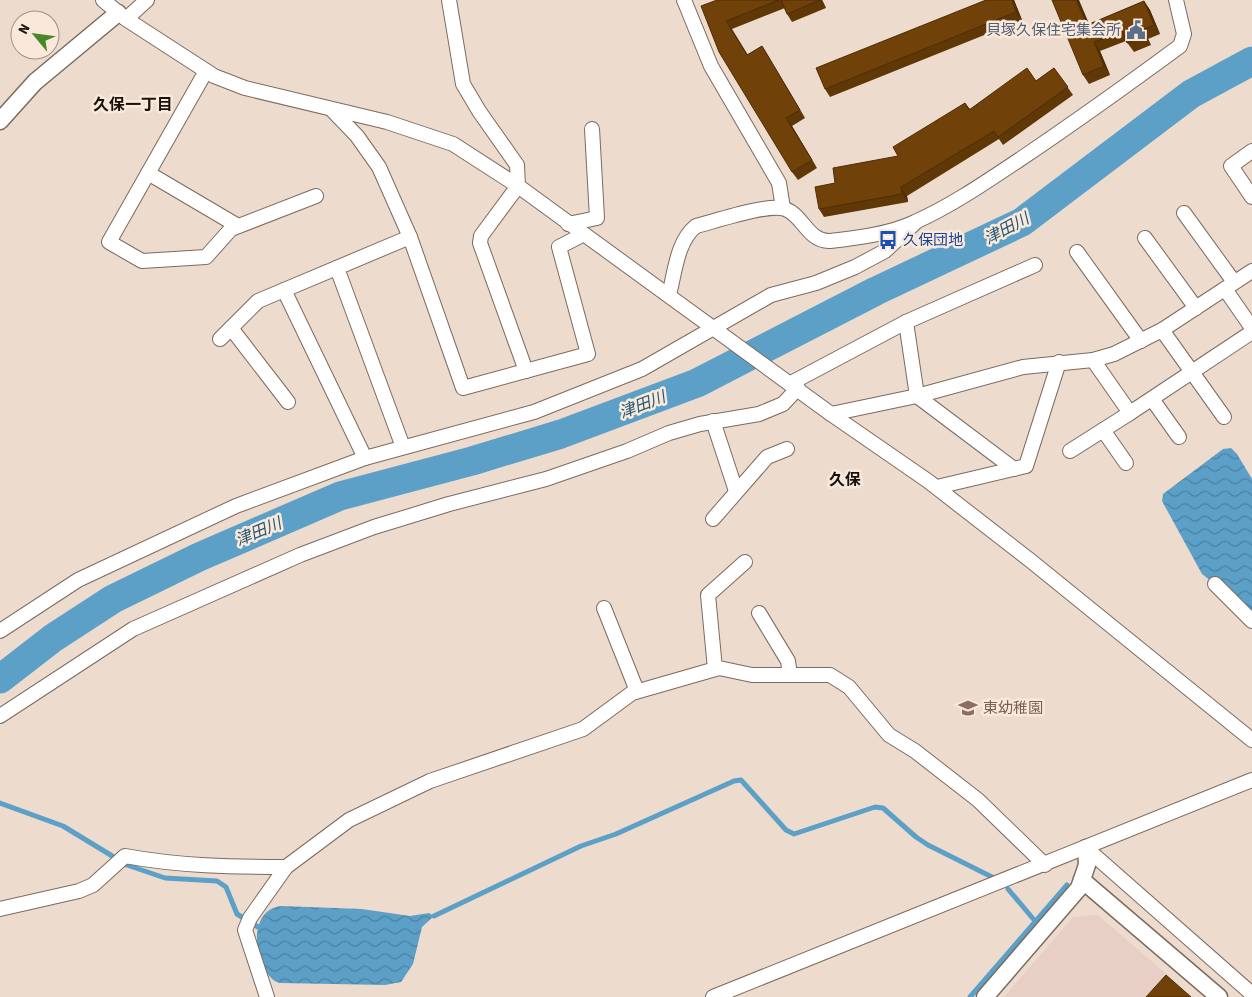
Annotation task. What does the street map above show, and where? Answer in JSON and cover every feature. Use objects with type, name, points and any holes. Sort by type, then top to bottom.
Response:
[{"type":"street","points":[[103,0],[122,16],[206,71],[245,88],[387,122],[453,144],[518,186],[831,414],[937,487],[1252,740]]},
{"type":"street","points":[[0,122],[35,82],[122,16],[148,0]]},
{"type":"street","points":[[449,0],[464,84],[479,111],[517,165],[518,186],[481,236],[480,244],[526,371]]},
{"type":"street","points":[[684,0],[711,66],[778,183],[783,208]]},
{"type":"street","points":[[0,632],[78,580],[236,506],[365,458],[534,412],[596,389],[642,369],[771,295],[816,283],[855,267],[885,251],[915,223],[989,179],[1092,111],[1180,46],[1184,34],[1176,0]]},
{"type":"street","points":[[206,71],[109,242],[142,261],[206,257],[231,229],[316,196]]},
{"type":"street","points":[[332,110],[357,136],[379,167],[410,236],[463,388],[588,354],[559,247],[582,234]]},
{"type":"street","points":[[568,224],[597,218],[592,129]]},
{"type":"street","points":[[1252,151],[1231,166],[1252,197]]},
{"type":"street","points":[[148,173],[238,226]]},
{"type":"street","points":[[668,295],[687,233],[696,226],[770,208],[783,208],[791,211],[814,237],[827,241],[892,230],[915,223]]},
{"type":"street","points":[[1070,451],[1130,413],[1252,330],[1230,285],[1184,213]]},
{"type":"street","points":[[220,339],[258,301],[410,236]]},
{"type":"street","points":[[1146,238],[1196,308]]},
{"type":"street","points":[[1076,252],[1141,341]]},
{"type":"street","points":[[0,716],[134,629],[300,555],[374,527],[449,504],[546,479],[627,451],[670,432],[713,421],[759,414],[783,404],[794,386],[906,322],[1035,265]]},
{"type":"street","points":[[337,268],[403,447]]},
{"type":"street","points":[[831,414],[917,396],[1023,367],[1093,360],[1114,354],[1162,330],[1252,270]]},
{"type":"street","points":[[284,290],[365,458]]},
{"type":"street","points":[[906,322],[917,396],[1014,469]]},
{"type":"street","points":[[231,328],[288,402]]},
{"type":"street","points":[[1162,330],[1190,373],[1224,417]]},
{"type":"street","points":[[1093,360],[1130,413]]},
{"type":"street","points":[[937,487],[1026,466],[1060,362]]},
{"type":"street","points":[[1152,398],[1179,437]]},
{"type":"street","points":[[713,421],[736,491]]},
{"type":"street","points":[[1103,430],[1126,463]]},
{"type":"street","points":[[713,518],[767,457],[787,449]]},
{"type":"street","points":[[715,669],[708,595],[745,562]]},
{"type":"street","points":[[1215,584],[1252,621]]},
{"type":"street","points":[[604,608],[637,691]]},
{"type":"street","points":[[759,613],[788,661],[790,675]]},
{"type":"street","points":[[267,997],[247,924],[286,867],[349,820],[430,780],[583,729],[637,691],[715,669],[752,675],[830,675],[849,687],[889,735],[915,751],[978,800],[1045,865]]},
{"type":"street","points":[[713,997],[1045,865],[1252,780]]},
{"type":"street","points":[[985,997],[1079,888],[1088,865],[1086,848]]},
{"type":"street","points":[[1086,848],[1252,994]]},
{"type":"street","points":[[0,909],[79,891],[93,885],[125,856],[165,863],[219,868],[286,867]]},
{"type":"street","points":[[1082,880],[1219,997]]},
{"type":"shaded area","points":[[1098,915],[1193,997],[1004,997],[1073,917]]},
{"type":"water","points":[[1231,448],[1237,454],[1252,479],[1252,613],[1202,574],[1162,501],[1163,494],[1223,449]]},
{"type":"water","points":[[281,906],[362,909],[410,916],[429,913],[434,916],[422,927],[413,964],[401,982],[385,985],[280,983],[265,970],[257,944],[257,931],[261,919],[269,911]]},
{"type":"building","points":[[717,0],[779,0],[726,21],[747,55],[762,46],[800,110],[786,118],[812,160],[792,172],[719,52],[701,6]]},
{"type":"building","points":[[781,0],[820,0],[787,14]]},
{"type":"building","points":[[986,0],[1012,0],[1016,12],[825,89],[816,68]]},
{"type":"building","points":[[1052,0],[1076,0],[1087,25],[1144,1],[1154,25],[1142,30],[1144,36],[1127,43],[1123,31],[1094,42],[1104,66],[1083,75]]},
{"type":"building","points":[[1027,68],[1036,81],[1054,68],[1068,87],[998,137],[994,131],[901,187],[902,194],[819,209],[815,187],[835,183],[833,168],[898,156],[893,147],[965,103],[969,110]]},
{"type":"building","points":[[1166,975],[1191,997],[1146,997]]},
{"type":"waterway","name":"津田川","points":[[0,679],[53,638],[113,599],[199,557],[340,496],[472,461],[561,434],[697,383],[876,291],[1022,222],[1191,94],[1252,61]]},
{"type":"waterway","points":[[434,916],[581,846],[616,834],[734,781],[741,780],[786,830],[794,834],[875,807],[883,808],[928,845],[994,878]]},
{"type":"waterway","points":[[0,803],[63,826],[127,865],[165,878],[217,881],[226,887],[237,914],[258,927]]},
{"type":"waterway","points":[[970,997],[1067,885]]},
{"type":"waterway","points":[[1008,889],[1035,921]]},
{"type":"place","name":"貝塚久保住宅集会所","points":[[1136,30]]},
{"type":"place","name":"久保団地","points":[[888,240]]},
{"type":"place","name":"東幼稚園","points":[[968,708]]},
{"type":"district","name":"久保一丁目","points":[[133,104]]},
{"type":"district","name":"久保","points":[[845,479]]}]
